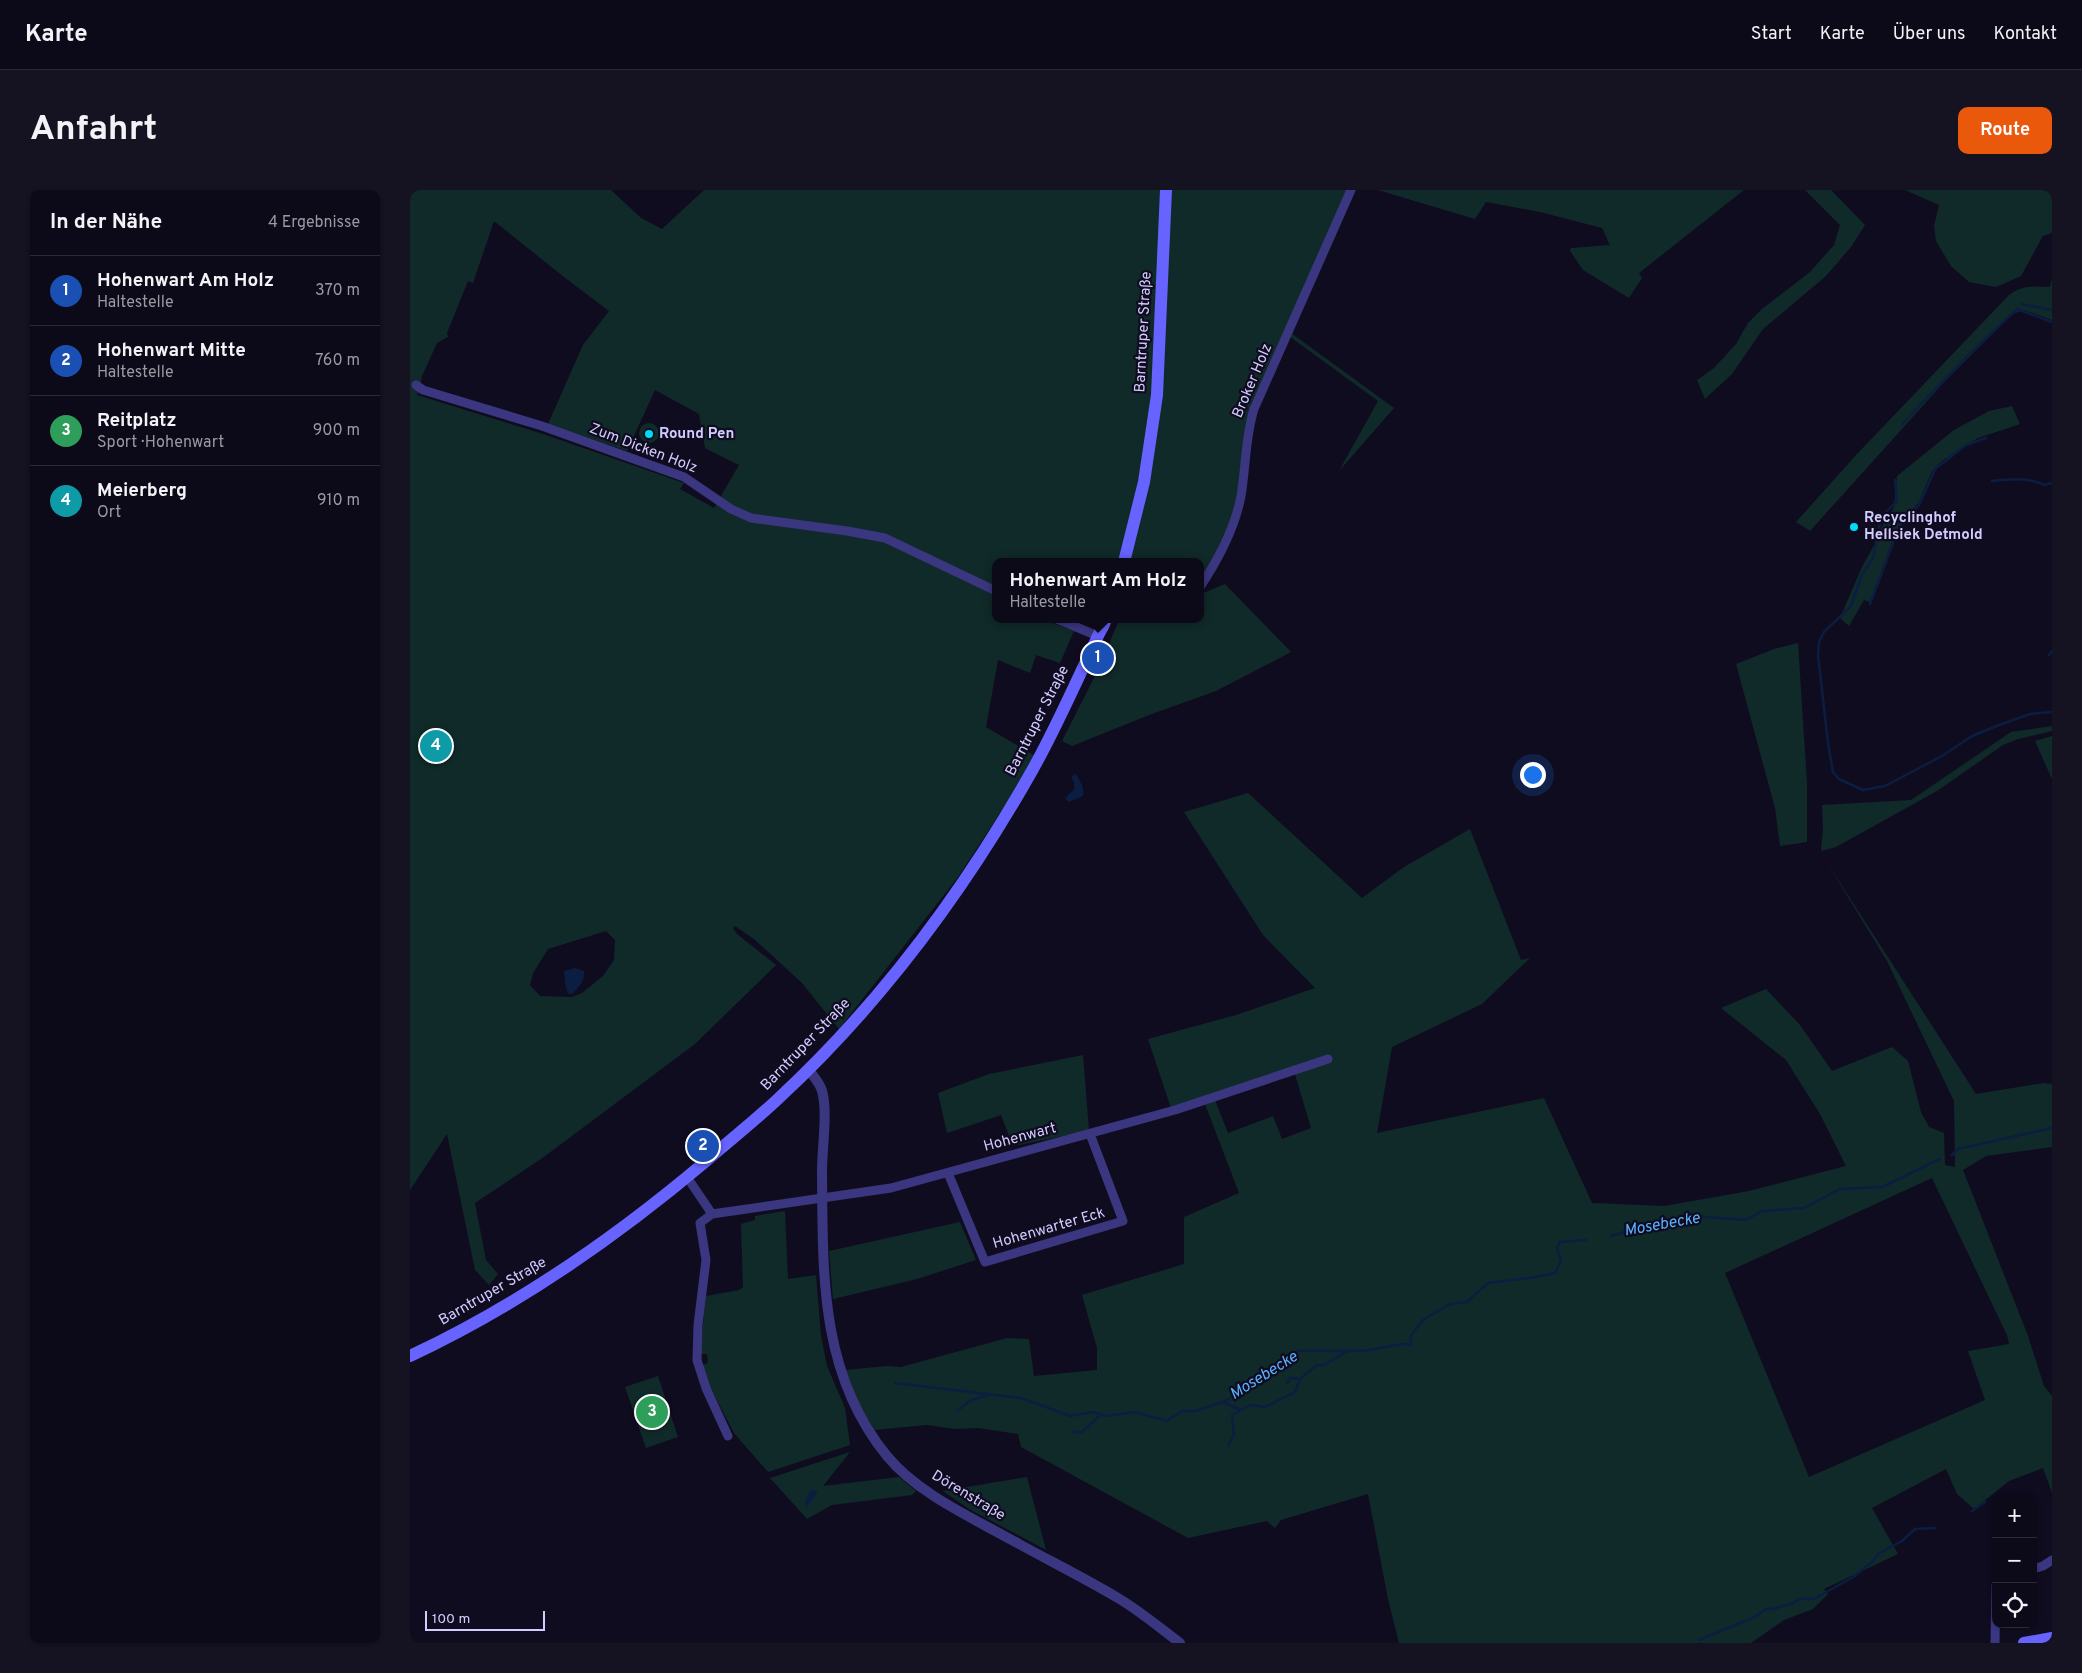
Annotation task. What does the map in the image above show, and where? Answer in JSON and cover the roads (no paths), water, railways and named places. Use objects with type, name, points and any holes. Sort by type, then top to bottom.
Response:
[{"type":"main road","name":"Barntruper Straße","points":[[1125,558],[1144,482],[1154,424],[1160,366],[1166,190]]},
{"type":"main road","name":"Barntruper Straße","points":[[1098,636],[1101,623]]},
{"type":"main road","name":"Barntruper Straße","points":[[410,1356],[434,1345],[522,1296],[572,1264],[632,1221],[780,1097],[808,1069],[899,968],[972,868],[1039,759],[1063,714],[1104,623]]},
{"type":"main road","points":[[2024,1643],[2052,1638]]},
{"type":"street","name":"Broker Holz","points":[[1204,581],[1215,562],[1237,511],[1241,496],[1248,428],[1254,409],[1351,190]]},
{"type":"street","name":"Zum Dicken Holz","points":[[416,385],[423,390],[542,426],[684,477],[731,509],[751,518],[846,530],[885,538],[992,588]]},
{"type":"street","points":[[1067,623],[1098,636]]},
{"type":"street","name":"Hohenwart","points":[[712,1214],[891,1188],[948,1173],[1008,1154],[1090,1134],[1175,1110],[1328,1059]]},
{"type":"street","name":"Dörenstraße","points":[[808,1069],[822,1090],[824,1102],[822,1198],[825,1298],[833,1347],[842,1378],[855,1409],[873,1438],[888,1458],[941,1500],[1120,1599],[1180,1643]]},
{"type":"street","name":"Hohenwarter Eck","points":[[948,1173],[984,1262],[1123,1221],[1090,1134]]},
{"type":"street","points":[[686,1177],[712,1214],[700,1224],[706,1260],[696,1352],[702,1378],[728,1436]]},
{"type":"street","points":[[2037,1568],[2044,1566],[2052,1560]]},
{"type":"street","points":[[1995,1628],[1995,1643]]},
{"type":"water","points":[[1076,774],[1083,787],[1083,796],[1069,802],[1065,798],[1074,790],[1074,782],[1071,777]]},
{"type":"water","points":[[575,968],[584,971],[584,978],[572,994],[568,994],[564,971]]},
{"type":"water","points":[[812,1489],[818,1492],[806,1508],[805,1500]]},
{"type":"waterway","points":[[2021,304],[2052,310]]},
{"type":"waterway","points":[[1902,424],[1969,354],[2017,309],[2052,322]]},
{"type":"waterway","points":[[1870,604],[1899,527],[1919,505],[1935,469],[1966,445],[1986,438]]},
{"type":"waterway","points":[[1992,481],[2019,479],[2038,482],[2044,485],[2052,483]]},
{"type":"waterway","points":[[1895,480],[1897,501],[1884,514],[1879,527],[1873,558],[1862,575],[1851,606],[1824,632],[1819,642],[1818,655],[1833,772],[1839,779],[1863,790],[1885,786],[1942,756],[1972,736],[2030,714],[2052,712]]},
{"type":"waterway","points":[[2049,655],[2052,651]]},
{"type":"waterway","name":"Mosebecke","points":[[1952,1155],[1958,1149],[2052,1128]]},
{"type":"waterway","name":"Mosebecke","points":[[1611,1236],[1622,1233],[1627,1228],[1649,1231],[1682,1224],[1694,1216],[1746,1220],[1762,1211],[1804,1208],[1840,1189],[1882,1187],[1940,1159]]},
{"type":"waterway","name":"Mosebecke","points":[[895,1383],[1021,1398],[1070,1416],[1093,1412],[1106,1416],[1135,1412],[1167,1421],[1182,1411],[1195,1411],[1223,1402],[1262,1379],[1297,1351],[1362,1351],[1403,1344],[1411,1345],[1411,1335],[1423,1320],[1450,1304],[1467,1302],[1488,1283],[1555,1273],[1561,1261],[1557,1248],[1560,1242],[1586,1240]]},
{"type":"waterway","points":[[1223,1402],[1241,1410],[1250,1405],[1265,1407],[1295,1392],[1300,1379],[1317,1365],[1324,1365],[1347,1351]]},
{"type":"waterway","points":[[1287,1383],[1290,1378],[1300,1379]]},
{"type":"waterway","points":[[958,1410],[971,1400],[988,1395]]},
{"type":"waterway","points":[[1228,1446],[1234,1434],[1232,1415],[1241,1410]]},
{"type":"waterway","points":[[1072,1432],[1082,1432],[1101,1414]]},
{"type":"waterway","points":[[1972,1511],[1985,1502]]},
{"type":"waterway","points":[[1699,1640],[1755,1617],[1766,1609],[1791,1604],[1799,1599],[1814,1599],[1853,1577],[1873,1561],[1878,1554],[1902,1541],[1915,1529],[1935,1528]]},
{"type":"place","name":"Round Pen","points":[[649,434]]},
{"type":"place","name":"Recyclinghof Hellsiek Detmold","points":[[1854,527]]},
{"type":"place","name":"Hohenwart Am Holz","points":[[1098,658]]},
{"type":"place","name":"Meierberg","points":[[436,746]]},
{"type":"place","name":"Hohenwart Mitte","points":[[703,1146]]},
{"type":"place","name":"Reitplatz","points":[[652,1412]]}]
